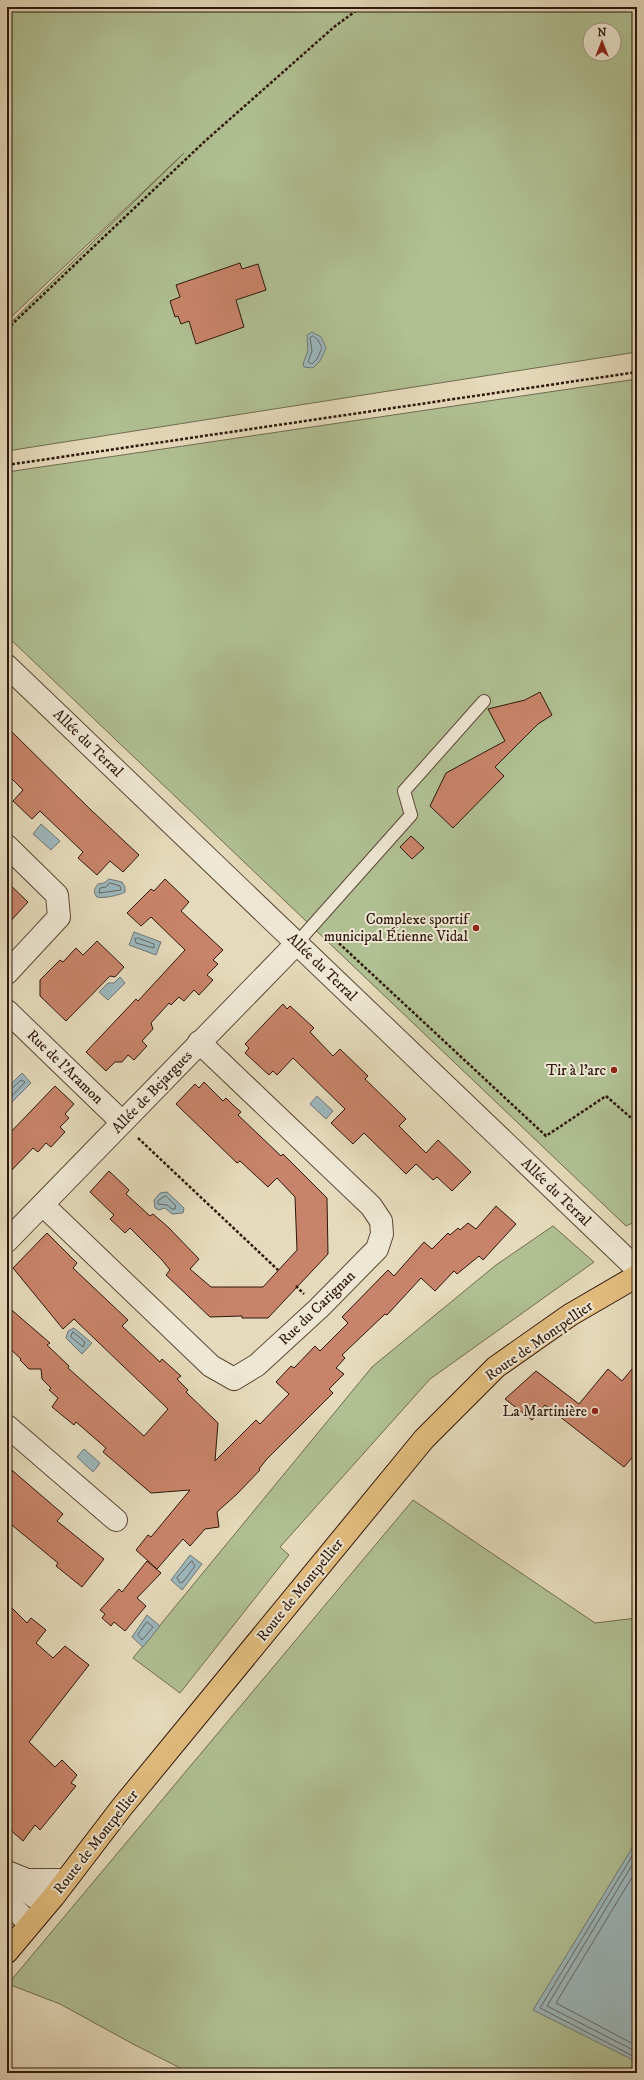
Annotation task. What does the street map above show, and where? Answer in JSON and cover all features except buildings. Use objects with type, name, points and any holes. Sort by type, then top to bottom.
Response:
[{"type":"main road","name":"Route de Montpellier","points":[[7,1952],[66,1880],[122,1807],[424,1438],[496,1368],[570,1315],[637,1276]]},
{"type":"street","name":"Allée du Terral","points":[[7,666],[637,1269]]},
{"type":"street","points":[[7,846],[57,895],[59,917],[7,973]]},
{"type":"street","name":"Allée de Bejargues","points":[[7,1241],[297,943]]},
{"type":"street","name":"Rue de l'Aramon","points":[[7,1011],[122,1122]]},
{"type":"street","name":"Rue du Carignan","points":[[43,1205],[211,1366],[234,1379],[257,1365],[319,1308],[377,1249],[382,1234],[381,1222],[371,1206],[199,1042]]},
{"type":"street","points":[[7,1426],[116,1520]]},
{"type":"street","points":[[7,1872],[28,1880],[66,1880]]},
{"type":"street","points":[[7,1878],[46,1905]]},
{"type":"street","points":[[7,1902],[30,1924]]},
{"type":"lane","points":[[297,943],[411,815],[404,791],[484,701]]},
{"type":"path","points":[[7,330],[204,142],[334,27],[360,7]]},
{"type":"path","points":[[7,465],[637,372]]},
{"type":"path","points":[[316,922],[546,1136],[606,1096],[637,1123]]},
{"type":"path","points":[[122,1122],[278,1270]]},
{"type":"green space","points":[[7,7],[637,7],[637,352],[7,451],[7,326],[184,153],[7,321]]},
{"type":"green space","name":"Complexe sportif municipal Étienne Vidal","points":[[637,379],[637,1221],[626,1226],[7,636],[7,472]]},
{"type":"green space","points":[[553,1226],[594,1262],[430,1379],[280,1547],[289,1555],[180,1693],[133,1658],[372,1367],[496,1265]]},
{"type":"green space","points":[[413,1500],[595,1623],[637,1618],[637,2073],[190,2073],[60,2004],[8,1984]]},
{"type":"water","points":[[312,332],[321,337],[326,348],[320,361],[313,368],[304,367],[303,364],[308,351],[307,335]]},
{"type":"water","points":[[41,824],[60,841],[51,850],[33,834]]},
{"type":"water","points":[[109,879],[122,882],[125,887],[125,892],[111,896],[97,897],[95,894],[95,889],[98,884],[104,883]]},
{"type":"water","points":[[134,932],[161,942],[156,955],[129,945]]},
{"type":"water","points":[[120,977],[125,983],[108,1000],[99,992],[108,983],[114,983]]},
{"type":"water","points":[[22,1073],[31,1083],[12,1102],[7,1097],[7,1088]]},
{"type":"water","points":[[317,1096],[333,1111],[326,1119],[310,1104]]},
{"type":"water","points":[[167,1192],[184,1208],[183,1213],[172,1214],[165,1208],[159,1210],[155,1208],[154,1200],[160,1193]]},
{"type":"water","points":[[74,1328],[92,1343],[82,1354],[66,1338],[68,1331]]},
{"type":"water","points":[[84,1449],[100,1463],[93,1472],[77,1457]]},
{"type":"water","points":[[190,1555],[202,1564],[182,1590],[171,1580]]},
{"type":"water","points":[[147,1615],[160,1626],[143,1647],[132,1637]]},
{"type":"water","points":[[637,1840],[637,2062],[533,2010]]},
{"type":"place","name":"Complexe sportif municipal Étienne Vidal","points":[[476,928]]},
{"type":"place","name":"Tir à l'arc","points":[[614,1070]]},
{"type":"place","name":"La Martinière","points":[[595,1411]]}]
